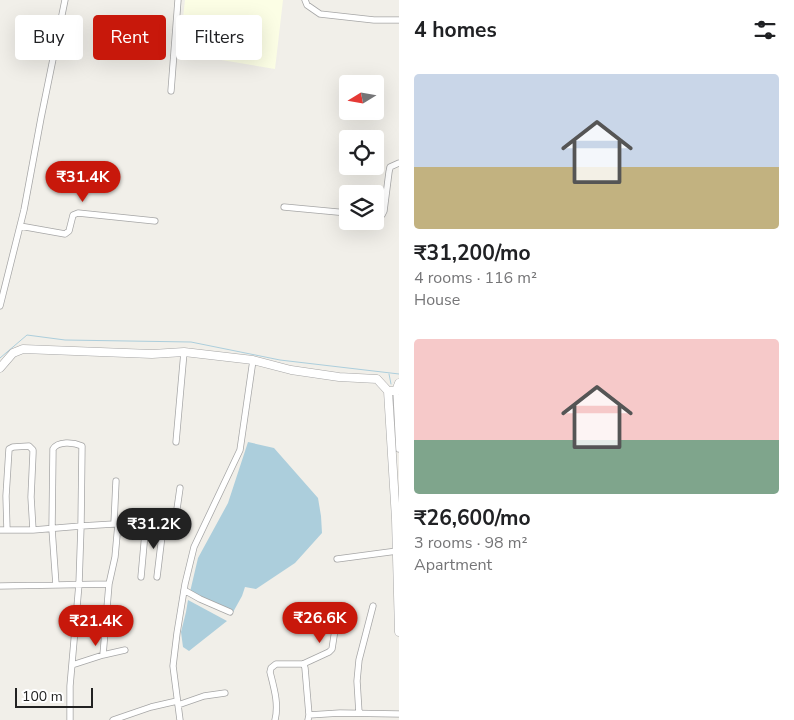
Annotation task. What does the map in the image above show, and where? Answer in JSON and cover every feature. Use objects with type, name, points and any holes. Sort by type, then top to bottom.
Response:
[{"type":"street","points":[[0,306],[20,226],[65,0]]},
{"type":"street","points":[[171,91],[178,0]]},
{"type":"street","points":[[305,0],[307,5],[320,14],[374,20],[399,20]]},
{"type":"street","points":[[384,211],[390,167],[399,163]]},
{"type":"street","points":[[284,207],[339,212]]},
{"type":"street","points":[[20,226],[65,234],[69,231],[73,215],[78,213],[156,221]]},
{"type":"street","points":[[0,368],[13,353],[23,349],[152,354],[184,352],[253,360],[291,370],[339,377],[377,379],[394,388]]},
{"type":"street","points":[[176,442],[184,352]]},
{"type":"street","points":[[180,720],[173,666],[184,590],[194,547],[240,450],[253,360]]},
{"type":"street","points":[[394,388],[399,449]]},
{"type":"street","points":[[394,388],[399,632]]},
{"type":"street","points":[[56,584],[52,529],[53,449],[58,444],[78,444],[82,446],[81,526],[79,584],[70,686],[70,720]]},
{"type":"street","points":[[7,530],[6,496],[9,449],[12,446],[29,446],[33,450],[31,497],[33,530]]},
{"type":"street","points":[[103,655],[109,584],[115,557],[116,481]]},
{"type":"street","points":[[0,530],[52,529],[172,519],[176,516],[180,488]]},
{"type":"street","points":[[157,577],[164,519]]},
{"type":"street","points":[[141,577],[146,522]]},
{"type":"street","points":[[338,559],[397,551]]},
{"type":"street","points":[[0,586],[109,584]]},
{"type":"street","points":[[184,590],[230,612]]},
{"type":"street","points":[[359,713],[357,681],[359,660],[373,606]]},
{"type":"street","points":[[274,720],[277,706],[270,672],[271,668],[276,664],[303,664],[329,652],[332,649],[336,623]]},
{"type":"street","points":[[72,665],[125,650]]},
{"type":"street","points":[[303,664],[305,668],[309,717],[359,713],[399,714]]},
{"type":"street","points":[[112,720],[151,706],[177,703],[225,693]]},
{"type":"shaded area","points":[[185,0],[283,0],[275,69],[221,60],[262,60],[262,15],[183,15]]},
{"type":"water","points":[[248,442],[274,448],[318,498],[322,533],[295,563],[256,589],[245,587],[232,614],[190,592],[198,558],[228,503]]},
{"type":"water","points":[[188,600],[227,621],[189,651],[183,647],[181,632]]},
{"type":"waterway","points":[[0,358],[27,335],[65,340],[191,342],[280,360],[399,374]]},
{"type":"waterway","points":[[389,374],[391,384]]}]
